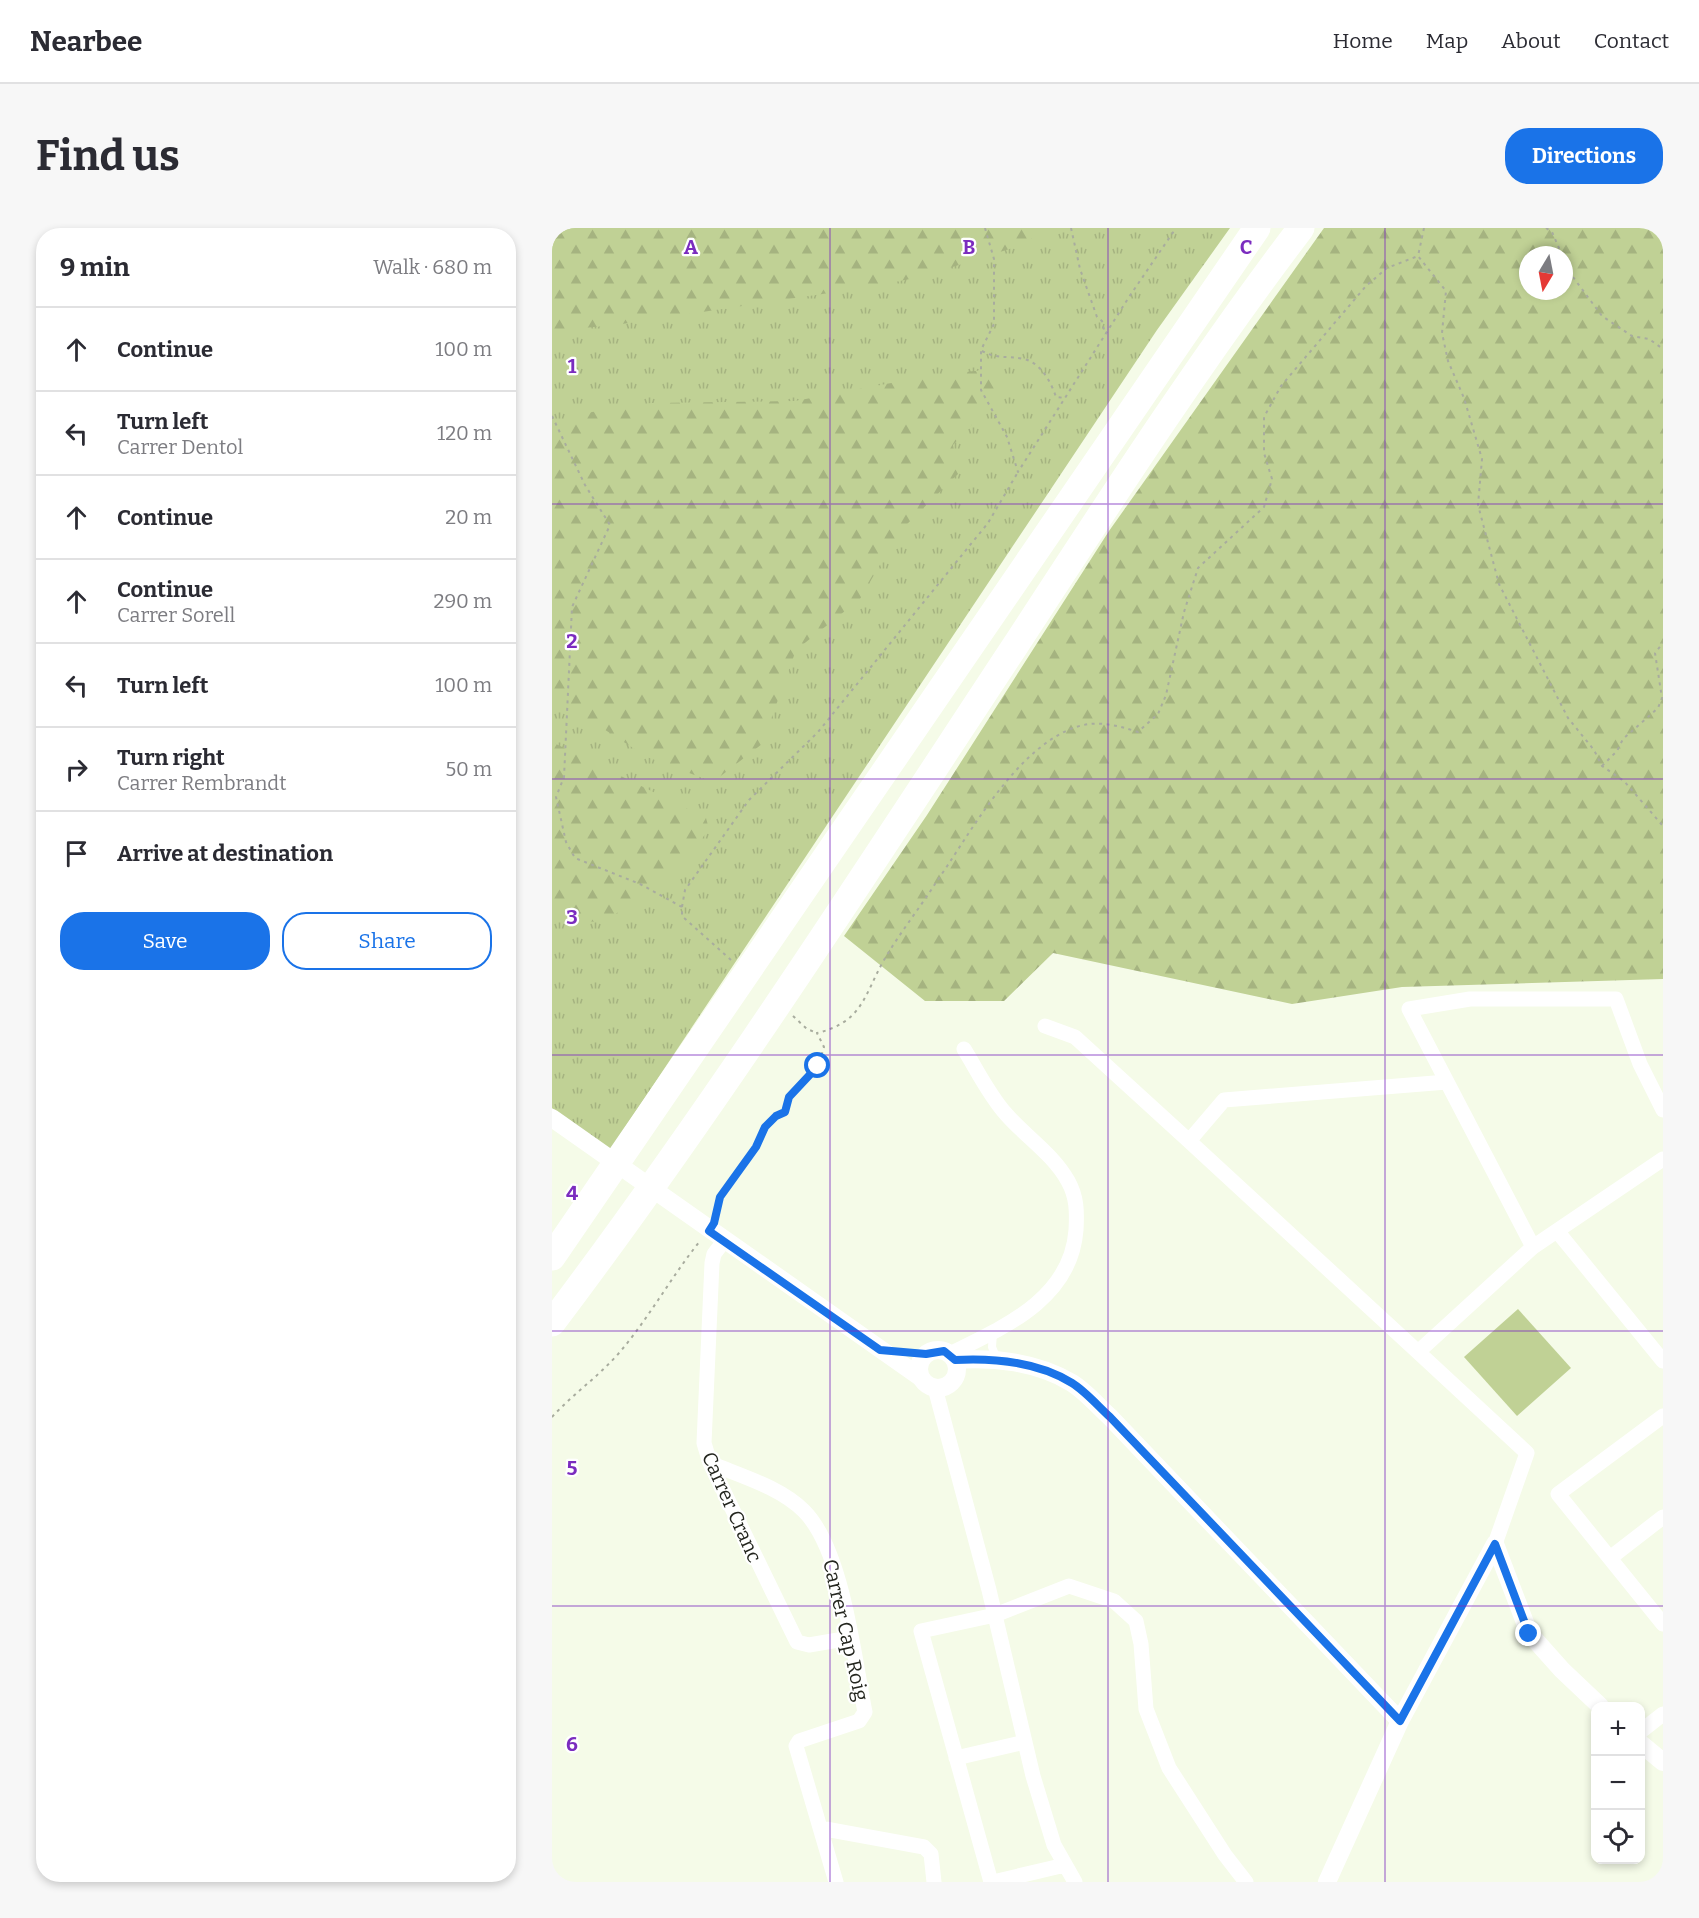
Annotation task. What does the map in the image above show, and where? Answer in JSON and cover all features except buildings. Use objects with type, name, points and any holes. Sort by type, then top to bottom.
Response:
[{"type":"highway","points":[[552,1257],[1257,228]]},
{"type":"highway","points":[[552,1323],[641,1204],[749,1050],[1085,538],[1255,289],[1301,228]]},
{"type":"street","points":[[1533,1247],[1409,1009],[1470,999],[1616,999],[1640,1064],[1663,1110]]},
{"type":"street","points":[[1045,1026],[1075,1037],[1527,1453],[1495,1544],[1400,1721],[1328,1882]]},
{"type":"street","points":[[952,1357],[993,1333],[1045,1297],[1065,1273],[1076,1236],[1076,1200],[1059,1169],[1005,1113],[964,1049]]},
{"type":"street","points":[[1189,1141],[1224,1100],[1447,1082]]},
{"type":"street","points":[[552,1118],[927,1383],[952,1382],[957,1371],[952,1357]]},
{"type":"street","points":[[1418,1352],[1533,1247],[1663,1160]]},
{"type":"street","name":"Carrer Cranc","points":[[709,1231],[714,1254],[704,1443],[712,1468],[797,1642],[809,1645],[850,1638]]},
{"type":"street","points":[[1557,1232],[1663,1361]]},
{"type":"street","points":[[880,1350],[926,1354],[938,1350],[952,1357],[997,1360],[1035,1368],[1072,1383],[1110,1417],[1400,1721]]},
{"type":"street","points":[[926,1354],[919,1365],[927,1383],[995,1615],[1025,1742],[1054,1845],[1075,1882]]},
{"type":"street","points":[[1663,1416],[1558,1494],[1663,1624]]},
{"type":"street","name":"Carrer Cap Roig","points":[[712,1468],[765,1485],[804,1511],[826,1543],[844,1605],[865,1712],[859,1721],[799,1741],[796,1746],[836,1882]]},
{"type":"street","points":[[727,1500],[731,1483],[747,1478]]},
{"type":"street","points":[[1610,1558],[1663,1517]]},
{"type":"street","points":[[1495,1544],[1529,1634],[1595,1702]]},
{"type":"street","points":[[1065,1865],[992,1882],[921,1631],[995,1615],[1069,1586],[1114,1601],[1136,1621],[1141,1644],[1146,1709],[1169,1768],[1225,1855],[1246,1882]]},
{"type":"street","points":[[1645,1729],[1663,1714]]},
{"type":"street","points":[[956,1758],[1025,1742]]},
{"type":"street","points":[[1645,1746],[1663,1762]]},
{"type":"street","points":[[820,1828],[924,1847],[932,1854],[934,1882]]},
{"type":"lane","points":[[993,1333],[992,1347],[997,1360]]},
{"type":"path","points":[[552,235],[565,228]]},
{"type":"path","points":[[985,228],[994,259],[994,324],[981,350],[981,390],[1007,437],[1018,472]]},
{"type":"path","points":[[1071,228],[1085,286],[1096,317],[1102,321],[1105,334]]},
{"type":"path","points":[[738,965],[682,916],[685,890],[749,801],[818,732],[988,523],[1105,334],[1176,228]]},
{"type":"path","points":[[1418,256],[1424,228]]},
{"type":"path","points":[[1546,228],[1552,232],[1558,246]]},
{"type":"path","points":[[1418,256],[1446,291],[1442,333],[1448,361],[1464,398],[1482,459],[1478,505],[1499,584],[1553,692],[1602,766],[1623,781],[1663,826]]},
{"type":"path","points":[[789,1012],[807,1029],[817,1033],[835,1029],[863,1005],[884,960],[993,799],[1033,752],[1068,730],[1106,722],[1138,732],[1158,714],[1166,695],[1184,612],[1198,568],[1264,507],[1272,479],[1264,453],[1264,417],[1281,386],[1366,286],[1387,268],[1418,256]]},
{"type":"path","points":[[1573,276],[1602,316],[1632,336],[1649,339],[1663,350]]},
{"type":"path","points":[[981,350],[997,358],[1026,359],[1050,378],[1056,397],[1065,398]]},
{"type":"path","points":[[552,416],[585,485],[610,525],[572,607],[564,777],[556,797],[566,842],[575,858],[640,884],[682,907]]},
{"type":"path","points":[[1602,766],[1617,751],[1623,740],[1658,708],[1662,698],[1655,653],[1663,643]]},
{"type":"path","points":[[552,1417],[617,1355],[646,1319],[680,1266],[709,1231],[714,1223],[720,1197],[756,1147],[765,1127],[776,1116],[785,1112],[789,1097],[818,1066],[824,1047],[817,1033]]},
{"type":"green space","points":[[552,228],[1230,228],[1157,330],[610,1150],[552,1108]]},
{"type":"green space","points":[[552,228],[1047,228],[1022,245],[924,276],[876,286],[615,325],[552,331]]},
{"type":"green space","points":[[1324,228],[1663,228],[1663,979],[1402,987],[1292,1004],[1053,953],[1004,1001],[925,1001],[844,936],[927,815],[1109,531]]},
{"type":"green space","points":[[995,369],[1005,389],[953,445],[958,474],[899,532],[860,599],[796,650],[762,744],[713,782],[647,757],[596,724],[552,704],[552,423],[592,412],[652,403],[795,401],[934,375]]},
{"type":"green space","points":[[552,742],[706,818],[709,829],[678,871],[604,922],[575,921],[552,908]]},
{"type":"green space","points":[[1518,1309],[1571,1368],[1517,1416],[1464,1357]]},
{"type":"route","points":[[818,1066],[789,1097],[785,1112],[776,1116],[765,1127],[740,1173],[720,1197],[714,1223],[709,1231],[880,1350],[926,1354],[931,1351],[944,1351],[955,1360],[984,1358],[1035,1368],[1072,1383],[1110,1417],[1400,1721],[1495,1544],[1529,1634]]}]
